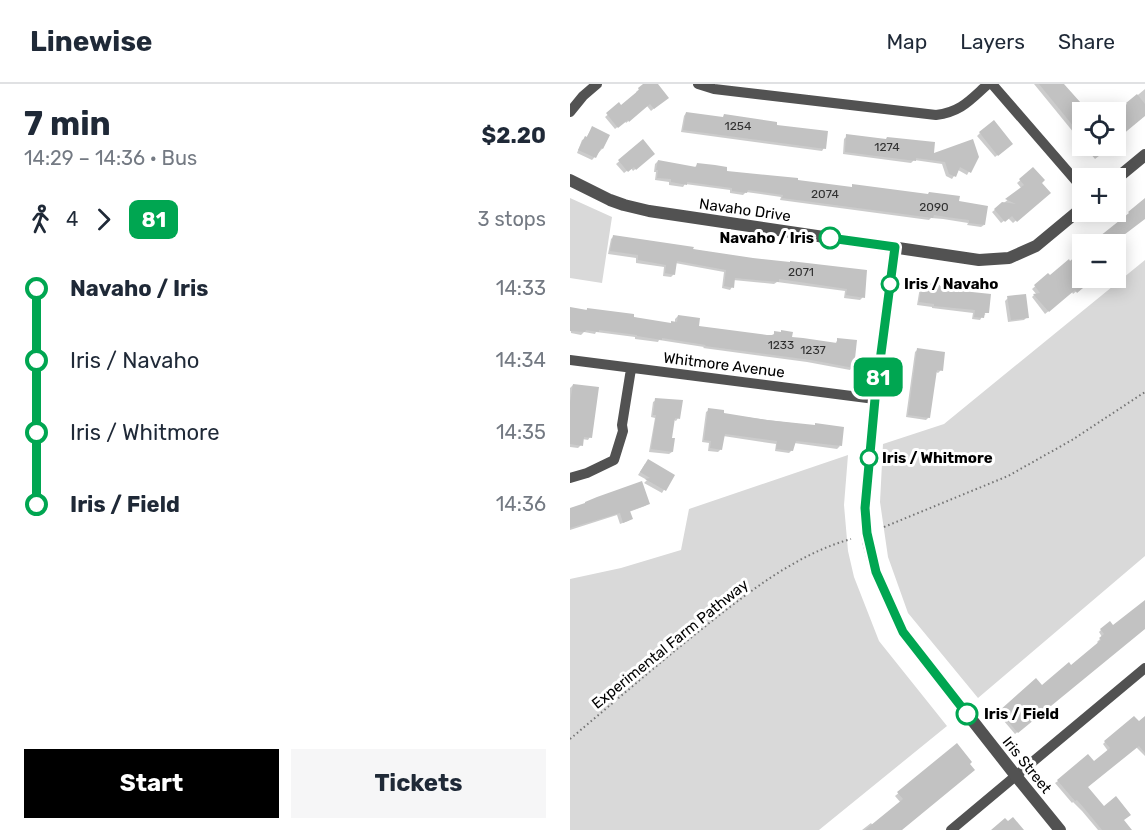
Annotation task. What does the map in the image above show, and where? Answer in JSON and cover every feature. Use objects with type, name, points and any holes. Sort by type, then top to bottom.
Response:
[{"type":"street","points":[[570,112],[597,84]]},
{"type":"street","points":[[698,84],[714,89],[936,115],[950,113],[962,107],[990,84],[1072,177]]},
{"type":"street","points":[[1126,171],[1145,155]]},
{"type":"street","name":"Navaho Drive","points":[[570,180],[610,200],[650,211],[979,260],[1009,258],[1036,246],[1072,216]]},
{"type":"street","name":"Iris Street","points":[[895,247],[875,399],[865,508],[868,541],[876,572],[903,632],[1060,830]]},
{"type":"street","name":"Whitmore Avenue","points":[[570,360],[875,399]]},
{"type":"street","points":[[570,478],[587,473],[614,460],[623,431],[631,369]]},
{"type":"street","points":[[951,830],[1141,672],[1145,684]]},
{"type":"path","points":[[885,527],[1008,476],[1072,440],[1145,392]]},
{"type":"path","name":"Experimental Farm Pathway","points":[[570,740],[689,638],[741,598],[814,553],[851,539]]},
{"type":"shaded area","points":[[570,198],[612,217],[602,283],[570,278]]},
{"type":"shaded area","points":[[1145,260],[1145,556],[978,698],[908,613],[888,557],[880,502],[883,444],[944,424],[1111,288],[1126,288],[1126,276]]},
{"type":"shaded area","points":[[848,455],[844,505],[848,551],[854,577],[879,641],[947,726],[819,830],[570,830],[570,579],[621,568],[681,550],[689,509]]},
{"type":"building","points":[[643,84],[658,84],[669,98],[654,109],[650,104],[618,128],[606,113],[619,102],[621,105]]},
{"type":"building","points":[[1039,84],[1064,84],[1080,102],[1072,102],[1072,124]]},
{"type":"building","points":[[1137,94],[1145,104],[1145,116],[1126,132],[1127,104]]},
{"type":"building","points":[[686,112],[723,117],[724,114],[777,122],[777,125],[828,131],[826,149],[683,130]]},
{"type":"building","points":[[994,120],[1013,144],[998,156],[979,132]]},
{"type":"building","points":[[592,126],[610,135],[596,158],[578,150]]},
{"type":"building","points":[[846,134],[935,142],[934,153],[973,139],[979,157],[971,173],[960,167],[956,177],[949,174],[945,162],[916,158],[916,161],[845,152]]},
{"type":"building","points":[[643,139],[655,154],[636,170],[634,167],[628,172],[618,160]]},
{"type":"building","points":[[658,160],[696,167],[697,163],[715,165],[727,167],[727,171],[798,178],[798,180],[852,187],[852,184],[960,196],[959,201],[988,206],[985,225],[969,223],[969,220],[934,215],[933,218],[782,198],[783,195],[748,190],[747,193],[732,191],[732,188],[671,182],[671,179],[657,178]]},
{"type":"building","points":[[1033,167],[1045,180],[1042,183],[1051,193],[1017,222],[1012,216],[1005,222],[994,209],[1002,202],[1016,204],[1005,199],[1024,185],[1019,179]]},
{"type":"building","points":[[1145,198],[1145,219],[1125,234],[1103,234],[1118,222],[1126,222],[1128,212]]},
{"type":"building","points":[[613,235],[753,258],[867,270],[865,298],[846,295],[847,289],[779,279],[779,282],[735,278],[734,288],[724,286],[726,270],[677,261],[675,275],[665,273],[666,265],[638,260],[638,255],[610,251]]},
{"type":"building","points":[[1069,259],[1070,261],[1072,259],[1072,288],[1083,288],[1077,293],[1075,290],[1049,312],[1033,294],[1040,293],[1034,285]]},
{"type":"building","points":[[922,282],[953,288],[953,290],[991,294],[989,313],[985,313],[984,318],[974,317],[975,310],[934,306],[934,304],[919,302]]},
{"type":"building","points":[[1026,294],[1029,318],[1011,320],[1007,296]]},
{"type":"building","points":[[570,307],[634,314],[634,317],[671,323],[671,321],[677,322],[678,315],[700,318],[699,326],[767,335],[774,335],[774,331],[781,332],[781,330],[793,332],[792,337],[837,343],[837,338],[857,340],[854,368],[662,338],[662,340],[599,330],[599,332],[570,331]]},
{"type":"building","points":[[917,348],[945,352],[943,371],[937,370],[930,418],[908,415]]},
{"type":"building","points":[[573,384],[599,387],[592,438],[584,437],[583,446],[570,444],[570,402]]},
{"type":"building","points":[[655,398],[683,400],[680,419],[675,418],[672,438],[675,438],[673,452],[651,449],[656,415],[653,415]]},
{"type":"building","points":[[708,408],[767,420],[844,427],[842,446],[796,441],[793,451],[776,449],[777,441],[725,434],[722,450],[710,448],[711,441],[704,440]]},
{"type":"building","points":[[648,459],[675,475],[666,491],[645,479],[650,478],[640,472]]},
{"type":"building","points":[[642,481],[650,504],[630,511],[633,519],[623,523],[620,513],[570,528],[570,508]]},
{"type":"building","points":[[1145,600],[1145,629],[1018,733],[999,711],[1036,678],[1042,685],[1069,662],[1071,665],[1101,640],[1099,638],[1104,634],[1100,629],[1110,621],[1113,625]]},
{"type":"building","points":[[1134,716],[1139,721],[1145,716],[1145,753],[1139,746],[1088,787],[1104,806],[1116,796],[1131,815],[1124,820],[1132,830],[1102,830],[1057,780],[1088,754],[1094,761],[1110,748],[1104,741]]},
{"type":"building","points":[[957,743],[972,762],[970,764],[975,770],[902,830],[865,830],[903,799],[897,792]]},
{"type":"building","points":[[1013,817],[1024,830],[991,830],[1005,818],[1008,821]]},
{"type":"bus line","name":"81","points":[[830,238],[895,247],[875,399],[865,508],[867,533],[876,572],[903,632],[967,714]]},
{"type":"place","name":"Navaho / Iris","points":[[830,238]]},
{"type":"place","name":"Iris / Navaho","points":[[890,284]]},
{"type":"place","name":"Iris / Whitmore","points":[[869,458]]},
{"type":"place","name":"Iris / Field","points":[[967,714]]}]
